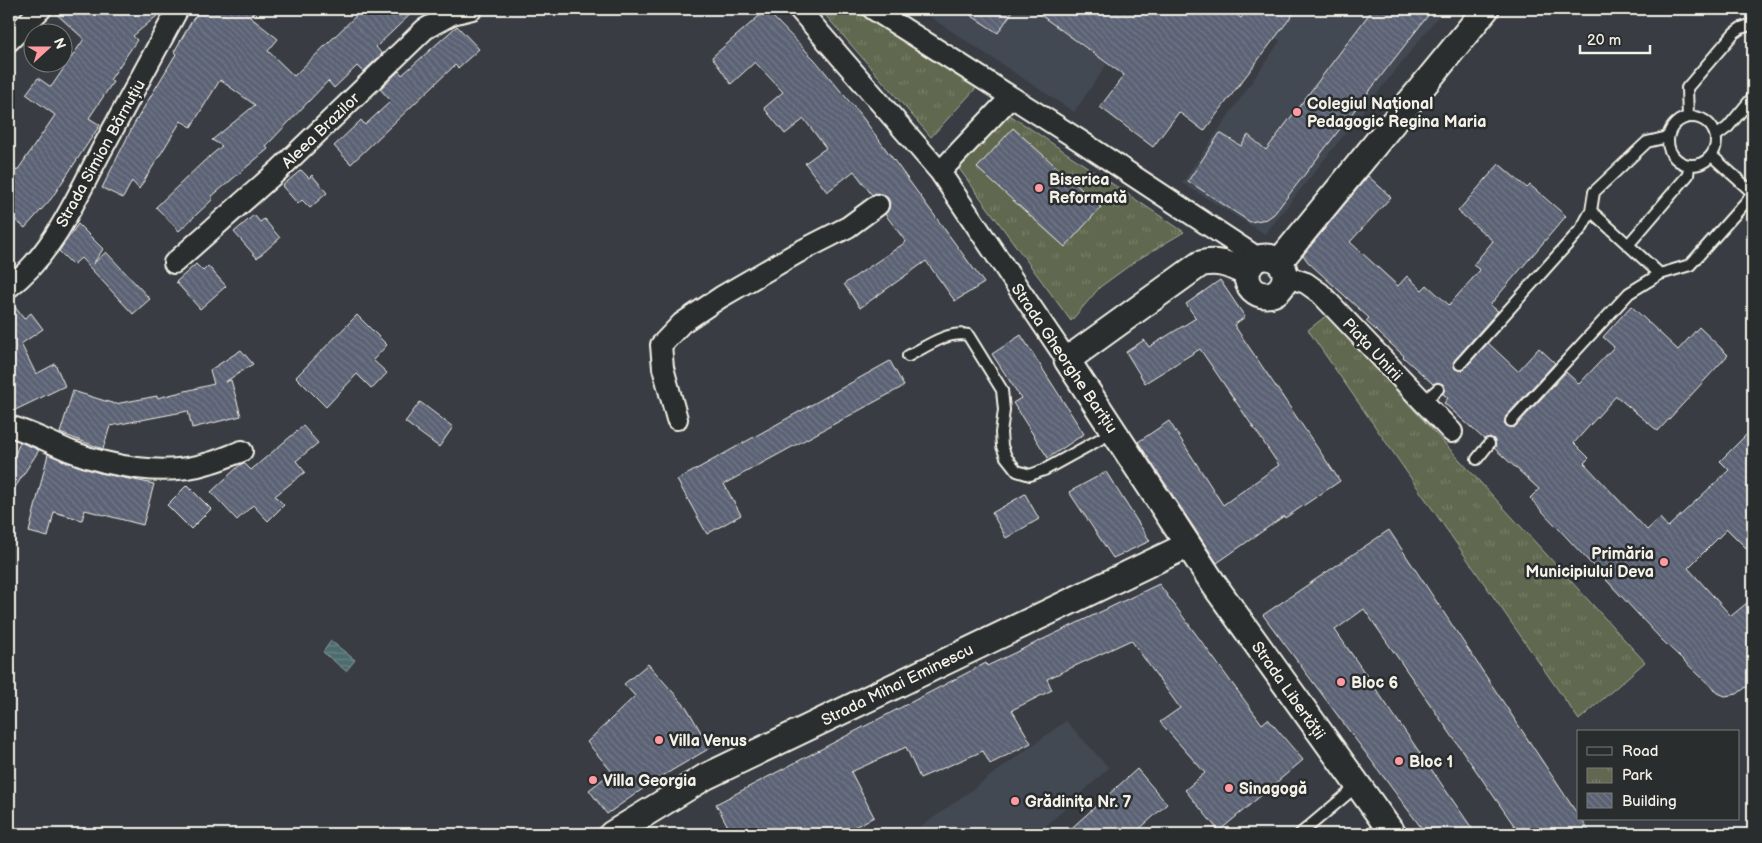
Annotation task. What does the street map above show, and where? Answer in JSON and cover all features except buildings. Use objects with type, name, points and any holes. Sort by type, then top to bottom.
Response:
[{"type":"street","points":[[9,40],[41,9]]},
{"type":"street","name":"Strada Simion Bărnuțiu","points":[[9,287],[23,276],[46,250],[76,199],[178,9]]},
{"type":"street","name":"Aleea Brazilor","points":[[174,263],[280,169],[426,29],[452,14],[472,9]]},
{"type":"street","name":"Strada Gheorghe Barițiu","points":[[799,9],[940,172],[1067,360],[1188,545]]},
{"type":"street","points":[[873,9],[1011,96],[1267,267]]},
{"type":"street","points":[[1267,267],[1486,9]]},
{"type":"street","points":[[940,172],[1011,96]]},
{"type":"street","points":[[677,419],[662,368],[661,344],[682,323],[759,274],[848,227],[878,205]]},
{"type":"street","points":[[1067,360],[1200,264],[1210,261],[1267,267]]},
{"type":"street","name":"Piața Unirii","points":[[1267,267],[1306,283],[1320,293],[1452,432]]},
{"type":"street","points":[[9,426],[114,466],[140,469],[184,468],[208,464],[242,450]]},
{"type":"street","name":"Strada Libertății","points":[[1188,545],[1357,786],[1393,834]]},
{"type":"street","name":"Strada Mihai Eminescu","points":[[612,834],[720,769],[1188,545]]},
{"type":"lane","points":[[1688,117],[1687,88],[1734,33],[1741,28],[1753,24]]},
{"type":"lane","points":[[1716,136],[1728,127],[1753,97]]},
{"type":"lane","points":[[1688,117],[1704,120],[1710,125],[1716,136],[1716,148],[1712,156],[1706,162],[1698,165],[1689,166],[1680,163],[1672,156],[1668,147],[1668,137],[1672,127],[1679,120],[1688,117]]},
{"type":"lane","points":[[1460,364],[1581,229],[1591,211],[1594,192],[1647,142],[1668,137]]},
{"type":"lane","points":[[1511,421],[1630,294],[1660,274],[1690,265],[1753,193],[1712,156]]},
{"type":"lane","points":[[1628,245],[1688,175],[1689,166]]},
{"type":"lane","points":[[1591,211],[1660,274]]},
{"type":"lane","points":[[908,356],[949,335],[959,333],[968,335],[1002,390],[1004,410],[1001,433],[1002,446],[1006,457],[1017,471],[1030,475],[1044,470],[1114,431]]},
{"type":"lane","points":[[1423,402],[1438,389]]},
{"type":"lane","points":[[1477,459],[1489,444]]},
{"type":"lane","points":[[1300,834],[1357,786]]},
{"type":"shaded area","points":[[918,9],[1178,9],[1153,43],[1142,48],[1121,75],[1107,64],[1074,112]]},
{"type":"shaded area","name":"Colegiul Național Pedagogic Regina Maria","points":[[1237,9],[1444,9],[1265,234],[1182,183],[1280,41]]},
{"type":"shaded area","name":"Grădinița Nr. 7","points":[[1066,721],[1109,768],[1037,834],[911,834]]},
{"type":"green space","points":[[820,9],[853,9],[977,87],[931,137]]},
{"type":"green space","points":[[998,107],[1184,232],[1137,260],[1100,287],[1071,321],[949,155]]},
{"type":"green space","points":[[1327,315],[1645,662],[1579,720],[1308,330]]},
{"type":"water","points":[[331,641],[355,660],[346,671],[323,652]]},
{"type":"place","name":"Colegiul Național Pedagogic Regina Maria","points":[[1297,112]]},
{"type":"place","name":"Biserica Reformată","points":[[1039,188]]},
{"type":"place","name":"Primăria Municipiului Deva","points":[[1664,562]]},
{"type":"place","name":"Bloc 6","points":[[1341,682]]},
{"type":"place","name":"Villa Venus","points":[[659,740]]},
{"type":"place","name":"Bloc 1","points":[[1399,761]]},
{"type":"place","name":"Villa Georgia","points":[[593,780]]},
{"type":"place","name":"Sinagogă","points":[[1229,788]]},
{"type":"place","name":"Grădinița Nr. 7","points":[[1015,801]]}]
